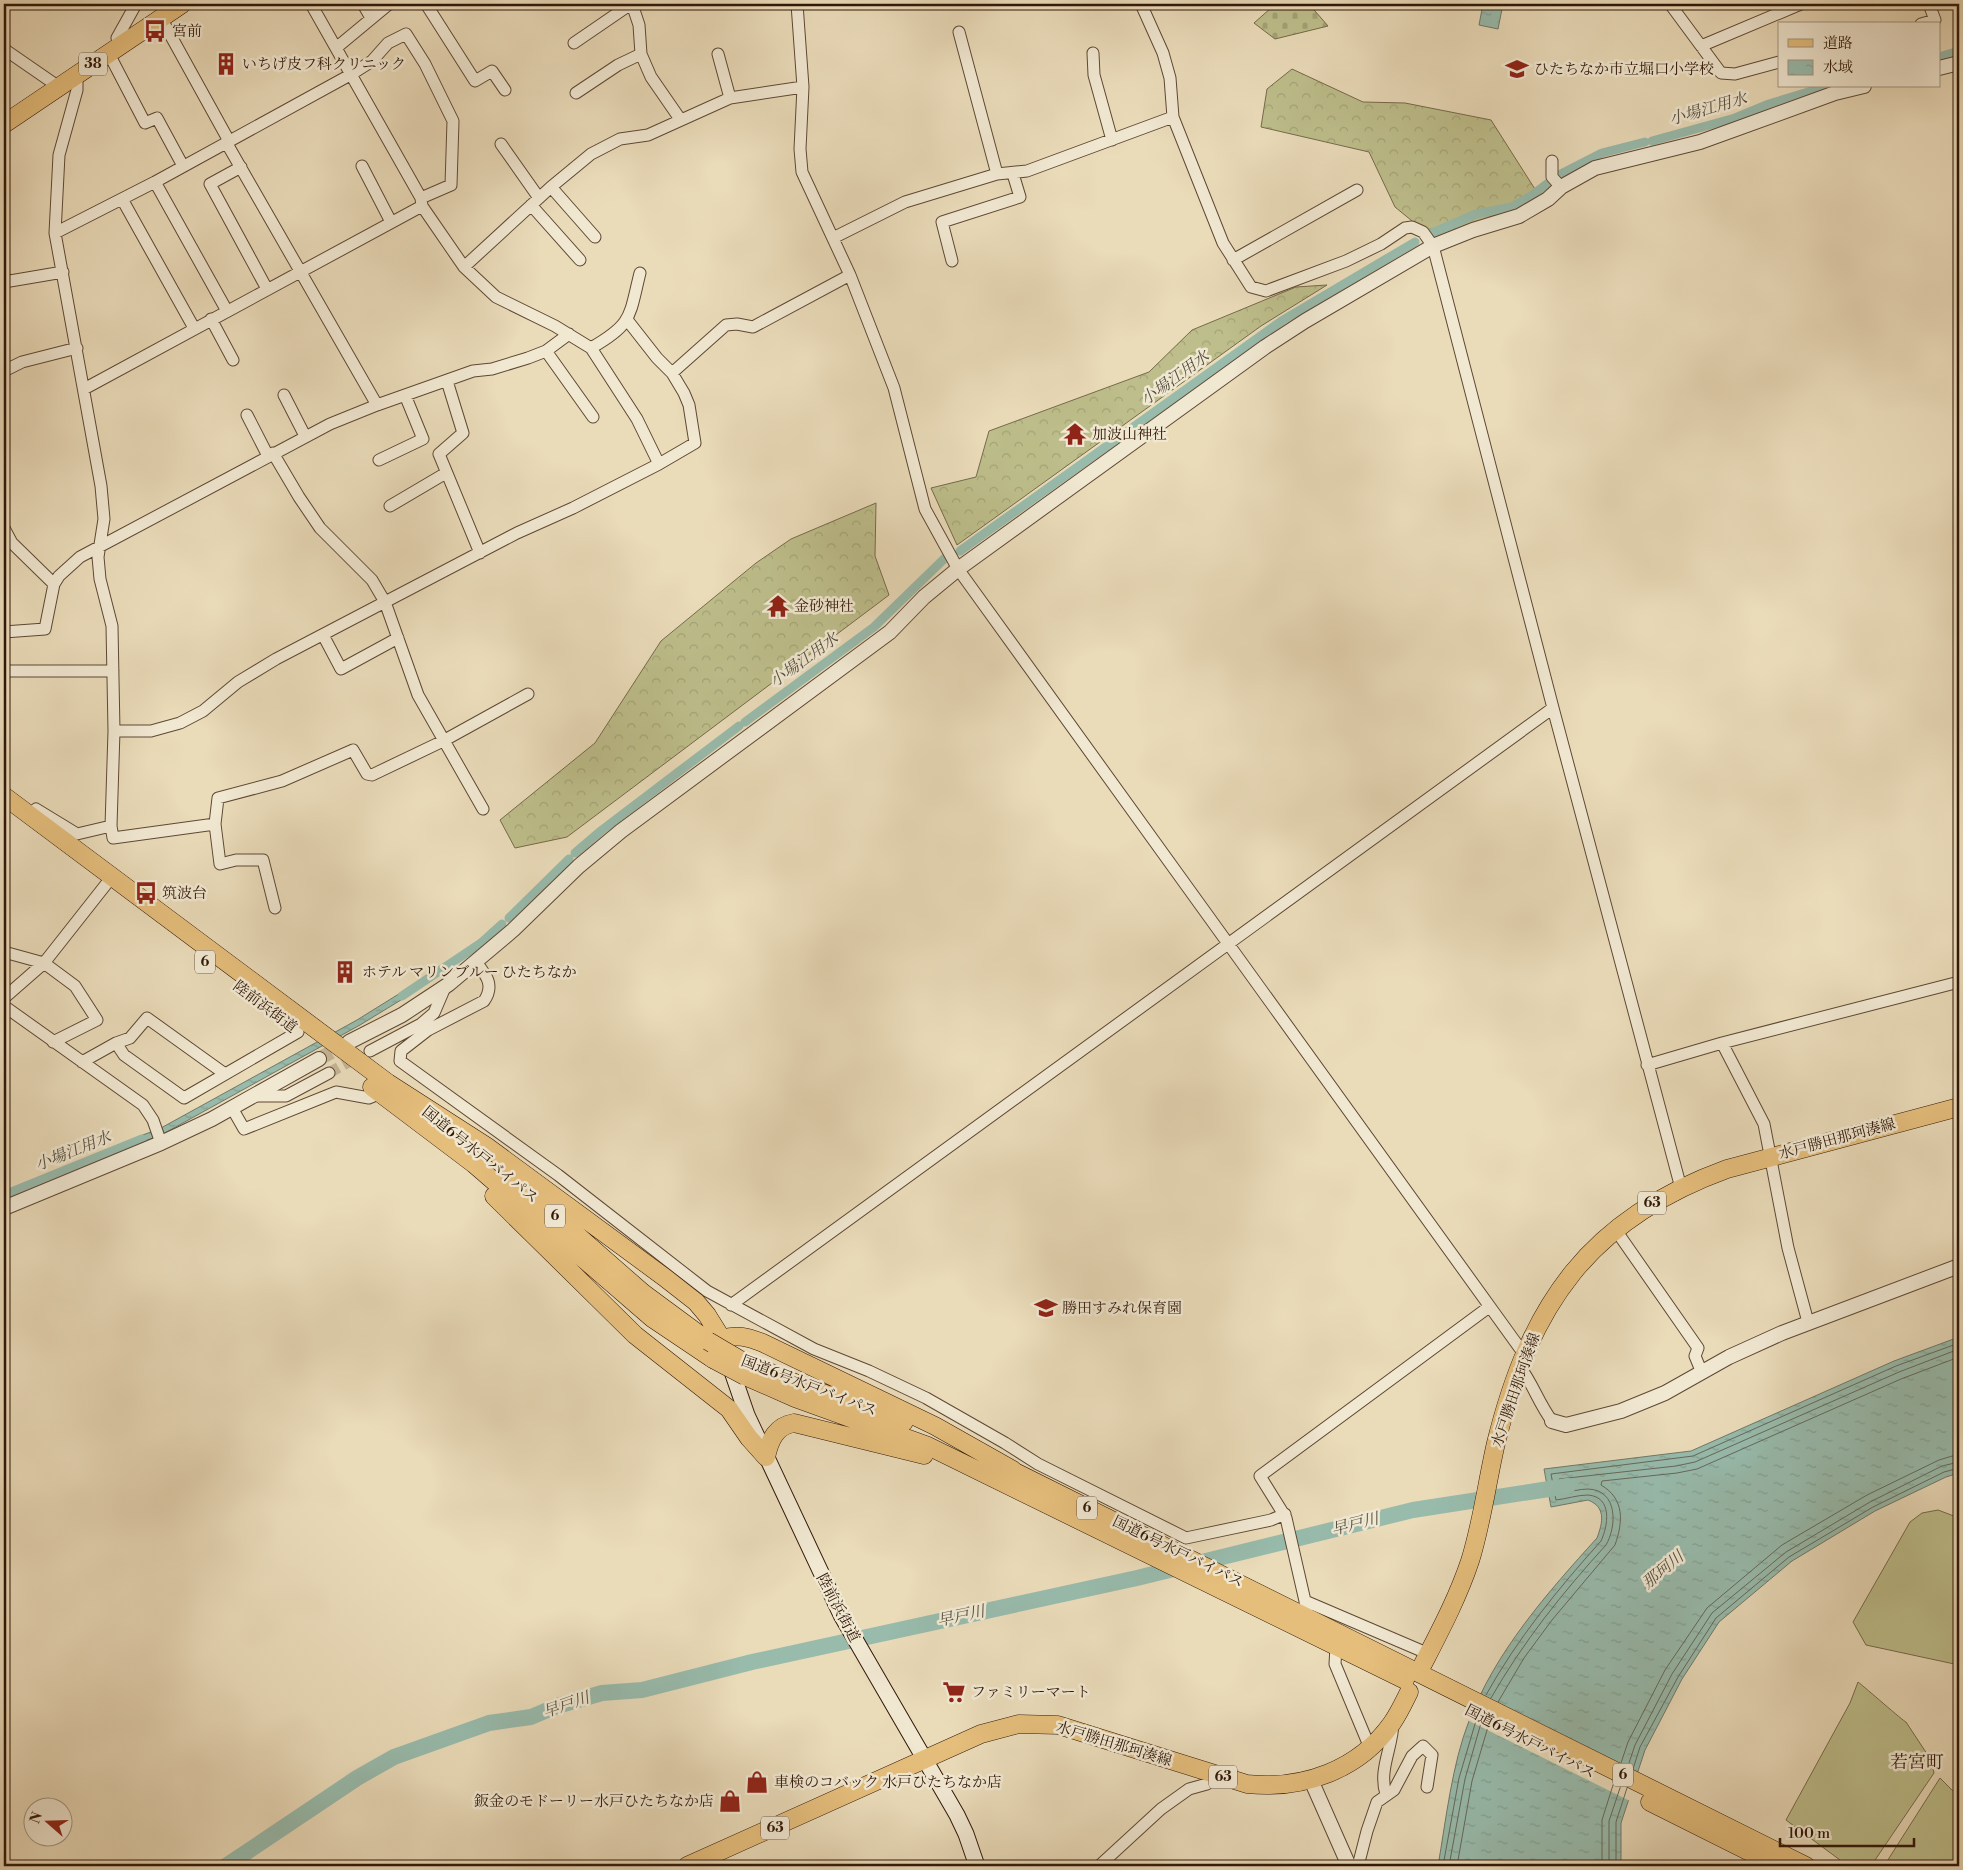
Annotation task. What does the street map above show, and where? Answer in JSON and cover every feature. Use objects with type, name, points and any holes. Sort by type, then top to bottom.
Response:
[{"type":"main road","name":"38","points":[[4,124],[182,4]]},
{"type":"main road","name":"陸前浜街道","points":[[4,796],[107,883],[298,1032],[407,1112]]},
{"type":"main road","name":"陸前浜街道","points":[[4,810],[400,1092]]},
{"type":"main road","points":[[400,1092],[486,1146],[702,1297],[715,1340],[742,1336],[763,1343],[935,1426],[1013,1470]]},
{"type":"main road","name":"国道6号水戸バイパス","points":[[400,1092],[504,1172],[654,1302],[715,1340],[744,1369],[795,1398],[928,1446],[1144,1550],[1336,1646],[1437,1689],[1806,1866]]},
{"type":"main road","name":"水戸勝田那珂湊線","points":[[1426,1659],[1464,1579],[1504,1413],[1522,1360],[1546,1310],[1579,1264],[1615,1229],[1647,1206],[1682,1188],[1727,1169],[1959,1108]]},
{"type":"main road","points":[[407,1112],[471,1172],[629,1329],[729,1409],[749,1438],[766,1456]]},
{"type":"main road","name":"国道6号水戸バイパス","points":[[407,1112],[474,1164],[652,1318],[713,1359],[800,1386],[930,1432],[1013,1470],[1236,1581],[1306,1609],[1437,1689],[1778,1866]]},
{"type":"main road","name":"陸前浜街道","points":[[715,1340],[766,1456],[843,1620],[966,1834],[977,1866]]},
{"type":"main road","points":[[766,1456],[768,1445],[778,1429],[794,1423],[927,1456],[996,1478]]},
{"type":"main road","name":"水戸勝田那珂湊線","points":[[687,1866],[991,1730],[1019,1724],[1045,1724],[1079,1730],[1247,1784],[1265,1786],[1297,1784],[1311,1780],[1351,1762],[1370,1748],[1393,1722],[1410,1692]]},
{"type":"street","points":[[136,4],[120,30],[115,50],[145,123],[157,118],[183,166]]},
{"type":"street","points":[[311,4],[421,202],[464,267],[496,297],[569,334],[591,348],[637,419],[659,464]]},
{"type":"street","points":[[363,4],[370,18]]},
{"type":"street","points":[[336,48],[389,4]]},
{"type":"street","points":[[426,4],[474,80],[492,71],[505,90]]},
{"type":"street","points":[[574,44],[632,4],[639,25],[641,54],[651,77],[680,119]]},
{"type":"street","points":[[797,4],[803,87],[800,150],[802,172],[850,275],[894,388],[925,509],[958,569],[1489,1307],[1522,1360],[1542,1408],[1552,1421],[1566,1425],[1620,1411],[1665,1392],[1729,1357],[1808,1322],[1959,1266]]},
{"type":"street","points":[[1141,4],[1163,53],[1170,78],[1173,117],[1223,243],[1251,287],[1266,291],[1346,261],[1381,244],[1405,228],[1412,227],[1424,232],[1433,246],[1647,1065],[1682,1188]]},
{"type":"street","points":[[1670,4],[1721,73],[1735,74],[1778,62]]},
{"type":"street","points":[[1701,46],[1801,4]]},
{"type":"street","points":[[1928,22],[1935,20],[1929,4]]},
{"type":"street","points":[[161,18],[299,272],[376,405]]},
{"type":"street","points":[[959,32],[997,174]]},
{"type":"street","points":[[55,233],[155,182],[350,74],[372,61],[388,43],[406,34],[424,64],[453,122],[451,185],[391,222],[194,328],[84,390]]},
{"type":"street","points":[[4,49],[58,87]]},
{"type":"street","points":[[1093,53],[1094,75],[1112,140]]},
{"type":"street","points":[[576,93],[618,65],[641,54]]},
{"type":"street","points":[[718,54],[730,98]]},
{"type":"street","points":[[1940,68],[1959,63]]},
{"type":"street","points":[[77,75],[77,90],[59,154],[55,233],[101,486],[104,519],[99,546],[100,578],[112,626],[114,731],[111,826],[113,838],[215,824]]},
{"type":"street","points":[[464,267],[551,186],[591,154],[620,139],[648,135],[730,98],[803,87]]},
{"type":"street","points":[[349,1042],[402,1015],[446,985],[513,930],[579,866],[614,837],[890,632],[924,597],[958,569],[1265,347],[1305,321],[1433,246],[1473,230],[1519,216],[1548,199],[1562,187],[1595,168],[1700,142],[1857,88]]},
{"type":"street","points":[[833,238],[905,202],[997,174],[1013,174],[1027,171],[1173,117]]},
{"type":"street","points":[[501,144],[535,202],[580,260]]},
{"type":"street","points":[[1552,161],[1552,177],[1562,187]]},
{"type":"street","points":[[362,166],[391,222]]},
{"type":"street","points":[[241,167],[210,184],[267,289]]},
{"type":"street","points":[[952,262],[942,222],[1020,197],[1013,174]]},
{"type":"street","points":[[155,182],[227,311]]},
{"type":"street","points":[[551,186],[595,237]]},
{"type":"street","points":[[1233,260],[1356,190]]},
{"type":"street","points":[[122,199],[194,328]]},
{"type":"street","points":[[4,279],[10,281],[63,272]]},
{"type":"street","points":[[591,348],[606,339],[628,321],[640,273]]},
{"type":"street","points":[[672,373],[726,325],[737,324],[753,327],[850,275]]},
{"type":"street","points":[[211,319],[234,360]]},
{"type":"street","points":[[114,731],[151,731],[180,723],[203,711],[238,682],[323,635],[480,553],[659,464],[695,443],[688,405],[672,373],[657,358],[628,321]]},
{"type":"street","points":[[4,632],[45,629],[54,584],[59,576],[80,557],[305,436],[376,405],[447,380],[473,371],[492,369],[528,358],[546,351],[569,334]]},
{"type":"street","points":[[4,371],[22,362],[77,348]]},
{"type":"street","points":[[546,351],[593,418]]},
{"type":"street","points":[[447,380],[463,433],[439,454],[480,553]]},
{"type":"street","points":[[284,395],[305,436]]},
{"type":"street","points":[[378,460],[423,439],[405,395]]},
{"type":"street","points":[[247,415],[320,528],[372,580],[385,602],[418,695],[483,809]]},
{"type":"street","points":[[390,506],[446,473]]},
{"type":"street","points":[[4,528],[12,542],[54,584]]},
{"type":"street","points":[[323,635],[341,669],[398,638]]},
{"type":"street","points":[[4,671],[113,672]]},
{"type":"street","points":[[275,908],[263,860],[236,860],[220,864],[215,824],[218,798],[282,781],[353,750],[367,774],[372,775],[443,741],[528,694]]},
{"type":"street","points":[[730,1305],[1553,708]]},
{"type":"street","points":[[29,816],[36,809],[77,834],[111,826]]},
{"type":"street","points":[[4,998],[44,963],[107,883]]},
{"type":"street","points":[[4,952],[44,963],[75,986],[97,1020],[53,1042]]},
{"type":"street","points":[[476,962],[490,984],[490,994],[484,1001],[428,1030],[401,1052],[400,1061],[558,1174],[702,1297],[730,1305],[814,1349],[869,1371],[926,1398],[1038,1464],[1186,1538],[1286,1516]]},
{"type":"street","points":[[1647,1065],[1722,1043],[1959,982]]},
{"type":"street","points":[[370,1051],[421,1024],[434,1013],[446,985]]},
{"type":"street","points":[[4,1006],[143,1105],[153,1120],[161,1142]]},
{"type":"street","points":[[82,1062],[116,1043],[130,1038],[147,1018],[225,1074]]},
{"type":"street","points":[[116,1043],[124,1055],[184,1098],[298,1032]]},
{"type":"street","points":[[1722,1043],[1761,1118],[1788,1248],[1808,1322]]},
{"type":"street","points":[[4,1208],[161,1142],[232,1108],[319,1059]]},
{"type":"street","points":[[253,1096],[286,1096],[329,1073]]},
{"type":"street","points":[[232,1108],[244,1128],[336,1092],[369,1098],[381,1093]]},
{"type":"street","points":[[1615,1229],[1698,1348],[1695,1356],[1702,1373]]},
{"type":"street","points":[[1426,1659],[1306,1609],[1286,1516],[1260,1476],[1489,1307]]},
{"type":"street","points":[[742,1336],[750,1316]]},
{"type":"street","points":[[1336,1646],[1335,1664],[1370,1748]]},
{"type":"street","points":[[1386,1794],[1382,1783],[1384,1766],[1393,1736],[1393,1722]]},
{"type":"street","points":[[1358,1866],[1377,1802],[1394,1790],[1412,1756],[1424,1746],[1432,1755],[1427,1787]]},
{"type":"street","points":[[1099,1866],[1161,1809],[1189,1789],[1206,1784],[1216,1775]]},
{"type":"street","points":[[1311,1780],[1349,1866]]},
{"type":"green space","points":[[1266,4],[1309,4],[1328,26],[1275,39],[1254,23],[1271,8]]},
{"type":"green space","points":[[1292,69],[1363,102],[1405,103],[1491,120],[1540,197],[1434,239],[1395,207],[1369,152],[1261,127],[1267,89]]},
{"type":"green space","points":[[1327,285],[1261,326],[957,545],[931,488],[976,477],[989,431],[1149,372],[1192,330],[1296,287]]},
{"type":"green space","points":[[876,503],[875,556],[889,595],[567,837],[515,848],[500,820],[595,743],[661,641],[756,563],[791,539]]},
{"type":"green space","points":[[1938,1510],[1959,1518],[1959,1665],[1866,1645],[1853,1622],[1910,1522],[1922,1513]]},
{"type":"green space","points":[[1858,1682],[1906,1722],[1931,1760],[1934,1773],[1871,1866],[1848,1866],[1786,1820],[1850,1703]]},
{"type":"green space","points":[[1940,1778],[1959,1797],[1959,1866],[1884,1866]]},
{"type":"water","points":[[1483,4],[1503,4],[1498,29],[1479,25]]},
{"type":"water","points":[[410,987],[414,992],[360,1025],[163,1134],[132,1146],[130,1140],[161,1128],[357,1020]]},
{"type":"water","name":"那珂川","points":[[1959,1337],[1959,1473],[1946,1477],[1875,1511],[1792,1561],[1719,1622],[1682,1679],[1645,1750],[1621,1823],[1621,1866],[1438,1866],[1458,1755],[1469,1721],[1480,1696],[1493,1671],[1524,1624],[1597,1538],[1601,1526],[1602,1516],[1598,1507],[1588,1500],[1551,1507],[1544,1469],[1691,1451],[1894,1361]]},
{"type":"pier","points":[[1479,1693],[1640,1773],[1630,1801],[1467,1720]]},
{"type":"waterway","name":"小場江用水","points":[[1940,57],[1959,51]]},
{"type":"waterway","name":"小場江用水","points":[[1652,141],[1735,118],[1769,104],[1821,88]]},
{"type":"waterway","name":"小場江用水","points":[[1557,176],[1602,153],[1645,142]]},
{"type":"waterway","name":"小場江用水","points":[[1432,233],[1476,214],[1512,207],[1531,196],[1552,180]]},
{"type":"waterway","name":"小場江用水","points":[[960,551],[1283,320],[1415,242]]},
{"type":"waterway","name":"小場江用水","points":[[745,722],[874,627],[945,558]]},
{"type":"waterway","name":"小場江用水","points":[[575,853],[602,830],[739,726]]},
{"type":"waterway","name":"小場江用水","points":[[509,918],[569,859]]},
{"type":"waterway","name":"小場江用水","points":[[402,996],[481,943],[502,924]]},
{"type":"waterway","name":"小場江用水","points":[[4,1195],[142,1139]]},
{"type":"waterway","name":"早戸川","points":[[226,1866],[357,1778],[394,1757],[489,1723],[531,1717],[557,1706],[602,1693],[642,1690],[752,1662],[1137,1578],[1413,1510],[1568,1486]]},
{"type":"tunnel","points":[[319,1059],[347,1043]]},
{"type":"tunnel","points":[[329,1073],[359,1056]]},
{"type":"place","name":"宮前","points":[[155,31]]},
{"type":"place","name":"いちげ皮フ科クリニック","points":[[226,64]]},
{"type":"place","name":"ひたちなか市立堀口小学校","points":[[1517,69]]},
{"type":"place","name":"加波山神社","points":[[1075,434]]},
{"type":"place","name":"金砂神社","points":[[778,606]]},
{"type":"place","name":"筑波台","points":[[146,893]]},
{"type":"place","name":"ホテル マリンブルー ひたちなか","points":[[345,972]]},
{"type":"place","name":"勝田すみれ保育園","points":[[1046,1308]]},
{"type":"place","name":"ファミリーマート","points":[[954,1692]]},
{"type":"place","name":"車検のコバック 水戸ひたちなか店","points":[[757,1782]]},
{"type":"place","name":"鈑金のモドーリー水戸ひたちなか店","points":[[730,1801]]},
{"type":"district","name":"若宮町","points":[[1917,1762]]}]
